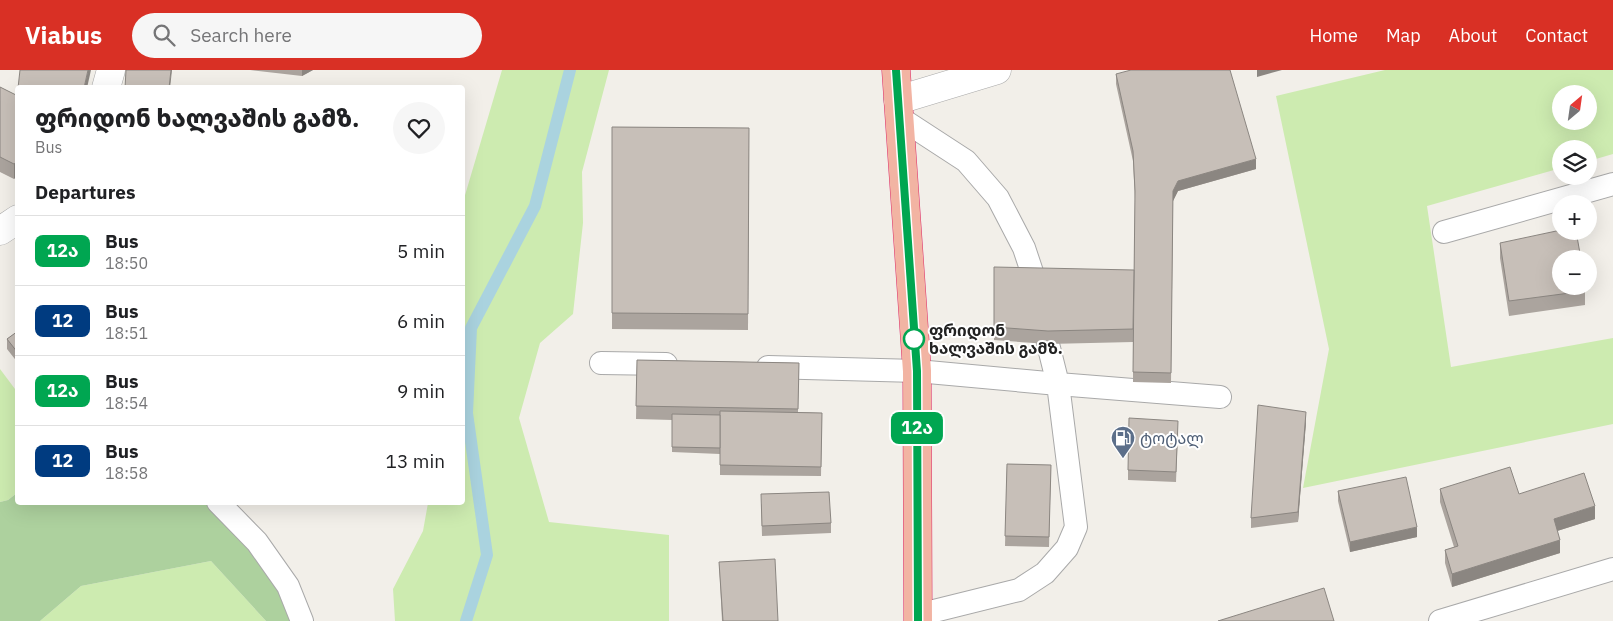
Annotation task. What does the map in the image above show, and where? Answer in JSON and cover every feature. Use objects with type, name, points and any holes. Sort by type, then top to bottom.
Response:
[{"type":"highway","points":[[896,70],[917,371],[918,618]]},
{"type":"street","points":[[107,85],[111,70]]},
{"type":"street","points":[[899,109],[997,70]]},
{"type":"lane","points":[[899,109],[966,161],[998,198],[1024,248],[1034,281]]},
{"type":"lane","points":[[1444,232],[1613,184]]},
{"type":"lane","points":[[918,618],[1019,590],[1045,573],[1067,548],[1076,527],[1058,384],[1048,344]]},
{"type":"lane","points":[[601,363],[690,365]]},
{"type":"lane","points":[[749,367],[917,371],[1220,397]]},
{"type":"lane","points":[[221,505],[256,542],[288,586],[302,621]]},
{"type":"lane","points":[[1440,621],[1613,569]]},
{"type":"green space","points":[[502,70],[609,70],[582,172],[583,223],[573,314],[540,343],[519,418],[549,522],[669,535],[669,621],[395,621],[393,589],[423,531],[428,505],[465,505],[465,195]]},
{"type":"green space","points":[[1385,70],[1613,70],[1613,154],[1597,159],[1597,140],[1552,140],[1552,171],[1427,206],[1451,367],[1613,338],[1613,424],[1303,488],[1329,349],[1276,96]]},
{"type":"green space","points":[[0,369],[15,389],[15,495],[8,500],[0,502]]},
{"type":"green space","points":[[15,495],[15,505],[219,505],[302,621],[266,621],[211,561],[81,586],[40,621],[0,621],[0,502],[8,500]]},
{"type":"green space","points":[[211,561],[266,621],[40,621],[81,586]]},
{"type":"building","points":[[20,70],[88,70],[85,85],[18,85]]},
{"type":"building","points":[[126,70],[171,70],[169,85],[125,85]]},
{"type":"building","points":[[1131,70],[1230,70],[1256,159],[1178,181],[1173,191],[1171,373],[1133,372],[1135,191],[1133,151],[1116,74]]},
{"type":"building","points":[[0,87],[15,94],[15,163],[0,157]]},
{"type":"building","points":[[612,127],[749,128],[748,314],[612,313]]},
{"type":"building","points":[[1552,232],[1552,240],[1578,240],[1579,250],[1552,250],[1552,295],[1555,295],[1509,301],[1500,243]]},
{"type":"building","points":[[994,267],[1134,270],[1133,329],[1048,331],[994,327]]},
{"type":"building","points":[[15,333],[15,349],[7,339]]},
{"type":"building","points":[[637,360],[799,363],[798,409],[636,406]]},
{"type":"building","points":[[1258,405],[1306,412],[1298,512],[1251,518]]},
{"type":"building","points":[[720,411],[822,413],[821,467],[720,465]]},
{"type":"building","points":[[672,414],[720,415],[720,448],[672,447]]},
{"type":"building","points":[[1129,418],[1178,421],[1176,472],[1128,470]]},
{"type":"building","points":[[1007,464],[1051,465],[1049,537],[1005,536]]},
{"type":"building","points":[[1510,467],[1519,494],[1584,473],[1595,506],[1554,519],[1560,540],[1452,574],[1445,550],[1458,546],[1440,489]]},
{"type":"building","points":[[1406,477],[1417,527],[1350,542],[1338,491]]},
{"type":"building","points":[[829,492],[831,523],[762,526],[761,494]]},
{"type":"building","points":[[775,559],[778,621],[723,621],[719,562]]},
{"type":"building","points":[[1324,588],[1334,621],[1218,621]]},
{"type":"waterway","points":[[466,621],[487,555],[467,413],[471,328],[535,206],[570,70]]},
{"type":"bus line","name":"12ა","points":[[896,70],[917,371],[918,621]]},
{"type":"place","name":"ფრიდონ ხალვაშის გამზ.","points":[[914,339]]},
{"type":"place","name":"ტოტალ","points":[[1123,459]]}]
